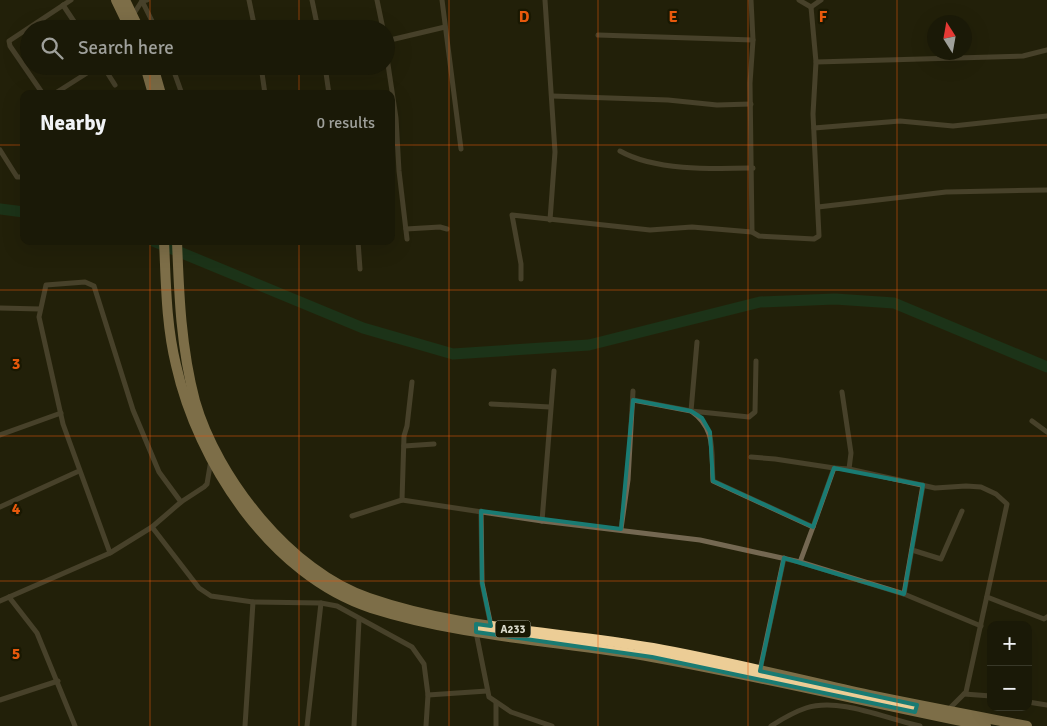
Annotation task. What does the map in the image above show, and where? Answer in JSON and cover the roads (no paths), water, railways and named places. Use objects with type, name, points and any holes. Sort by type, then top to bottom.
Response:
[{"type":"highway","points":[[116,0],[126,20]]},
{"type":"highway","points":[[125,0],[135,20]]},
{"type":"highway","points":[[148,75],[152,90]]},
{"type":"highway","points":[[156,75],[160,90]]},
{"type":"highway","name":"A233","points":[[164,245],[167,297],[176,366],[188,406],[211,460],[249,516],[276,547],[304,571],[335,592],[370,607],[415,620],[476,628],[652,657],[916,708],[948,711],[1027,726]]},
{"type":"highway","name":"A233","points":[[177,245],[183,343],[196,403],[213,445],[226,469],[254,510],[281,540],[310,564],[353,592],[476,628],[490,626],[651,648],[760,670],[986,726]]},
{"type":"street","points":[[40,20],[71,0]]},
{"type":"street","points":[[249,0],[253,20]]},
{"type":"street","points":[[312,0],[316,20]]},
{"type":"street","points":[[377,0],[381,20]]},
{"type":"street","points":[[442,0],[461,149]]},
{"type":"street","points":[[545,0],[555,152],[550,220]]},
{"type":"street","points":[[751,0],[753,40],[750,83],[753,168],[752,232]]},
{"type":"street","points":[[799,0],[811,7]]},
{"type":"street","points":[[811,7],[821,0]]},
{"type":"street","points":[[133,15],[144,1],[152,20]]},
{"type":"street","points":[[63,5],[73,20]]},
{"type":"street","points":[[521,279],[521,264],[512,215],[650,230],[692,227],[752,232],[759,236],[814,239],[820,233],[814,128],[816,62],[811,7]]},
{"type":"street","points":[[395,39],[445,27]]},
{"type":"street","points":[[20,33],[9,40],[10,46],[20,61]]},
{"type":"street","points":[[598,35],[753,40]]},
{"type":"street","points":[[816,62],[1023,56],[1047,50]]},
{"type":"street","points":[[30,75],[40,90]]},
{"type":"street","points":[[60,90],[84,75]]},
{"type":"street","points":[[109,75],[115,85]]},
{"type":"street","points":[[175,75],[181,90]]},
{"type":"street","points":[[262,75],[264,90]]},
{"type":"street","points":[[326,75],[328,90]]},
{"type":"street","points":[[390,75],[392,90]]},
{"type":"street","points":[[552,96],[751,104]]},
{"type":"street","points":[[395,111],[407,239]]},
{"type":"street","points":[[814,128],[900,122],[953,126],[1047,116]]},
{"type":"street","points":[[0,150],[16,177],[20,177]]},
{"type":"street","points":[[620,151],[631,158],[674,166],[708,169],[753,168]]},
{"type":"street","points":[[818,206],[946,192],[1047,190]]},
{"type":"street","points":[[406,228],[440,227],[447,229]]},
{"type":"street","points":[[358,245],[360,269]]},
{"type":"street","points":[[110,553],[79,471],[61,413],[39,317],[46,286],[85,282],[94,286],[133,410],[160,472],[181,502]]},
{"type":"street","points":[[0,308],[40,309]]},
{"type":"street","points":[[691,410],[697,342]]},
{"type":"street","points":[[632,400],[749,417],[756,412],[756,361]]},
{"type":"street","points":[[542,521],[554,371]]},
{"type":"street","points":[[402,500],[404,446],[412,382]]},
{"type":"street","points":[[622,530],[628,480],[633,391]]},
{"type":"street","points":[[842,392],[851,453],[848,469]]},
{"type":"street","points":[[491,404],[550,407]]},
{"type":"street","points":[[691,410],[702,418],[710,432],[713,481],[812,527]]},
{"type":"street","points":[[0,434],[61,413]]},
{"type":"street","points":[[1032,421],[1047,432]]},
{"type":"street","points":[[404,446],[434,444]]},
{"type":"street","points":[[751,457],[848,469],[935,488],[981,487],[996,494],[1007,504],[981,626],[964,694],[948,711]]},
{"type":"street","points":[[0,601],[110,553],[152,527],[181,502],[207,484],[211,460]]},
{"type":"street","points":[[800,562],[834,468]]},
{"type":"street","points":[[0,507],[79,471]]},
{"type":"street","points":[[904,594],[923,485]]},
{"type":"street","points":[[352,516],[402,500],[542,521],[700,540],[800,562],[904,594],[981,626]]},
{"type":"street","points":[[912,550],[943,558],[962,510]]},
{"type":"street","points":[[480,511],[483,529],[481,577],[490,626]]},
{"type":"street","points":[[152,527],[206,593],[218,599],[253,602],[321,603],[337,606],[359,620],[412,647],[424,664],[428,696],[426,726]]},
{"type":"street","points":[[760,670],[784,558]]},
{"type":"street","points":[[8,597],[37,633],[75,726]]},
{"type":"street","points":[[987,597],[1044,619],[1047,617]]},
{"type":"street","points":[[245,726],[253,602]]},
{"type":"street","points":[[307,726],[321,603]]},
{"type":"street","points":[[354,726],[359,620]]},
{"type":"street","points":[[476,628],[489,697],[496,704],[540,724],[552,726]]},
{"type":"street","points":[[0,700],[58,681]]},
{"type":"street","points":[[428,696],[487,690]]},
{"type":"street","points":[[964,694],[987,696]]},
{"type":"street","points":[[1032,703],[1047,705]]},
{"type":"street","points":[[496,704],[496,726]]},
{"type":"street","points":[[772,726],[805,708],[826,705],[842,706],[920,726]]},
{"type":"waterway","points":[[0,209],[20,212]]},
{"type":"waterway","points":[[163,245],[363,328],[453,354],[589,345],[760,302],[835,299],[894,303],[1047,367]]}]
